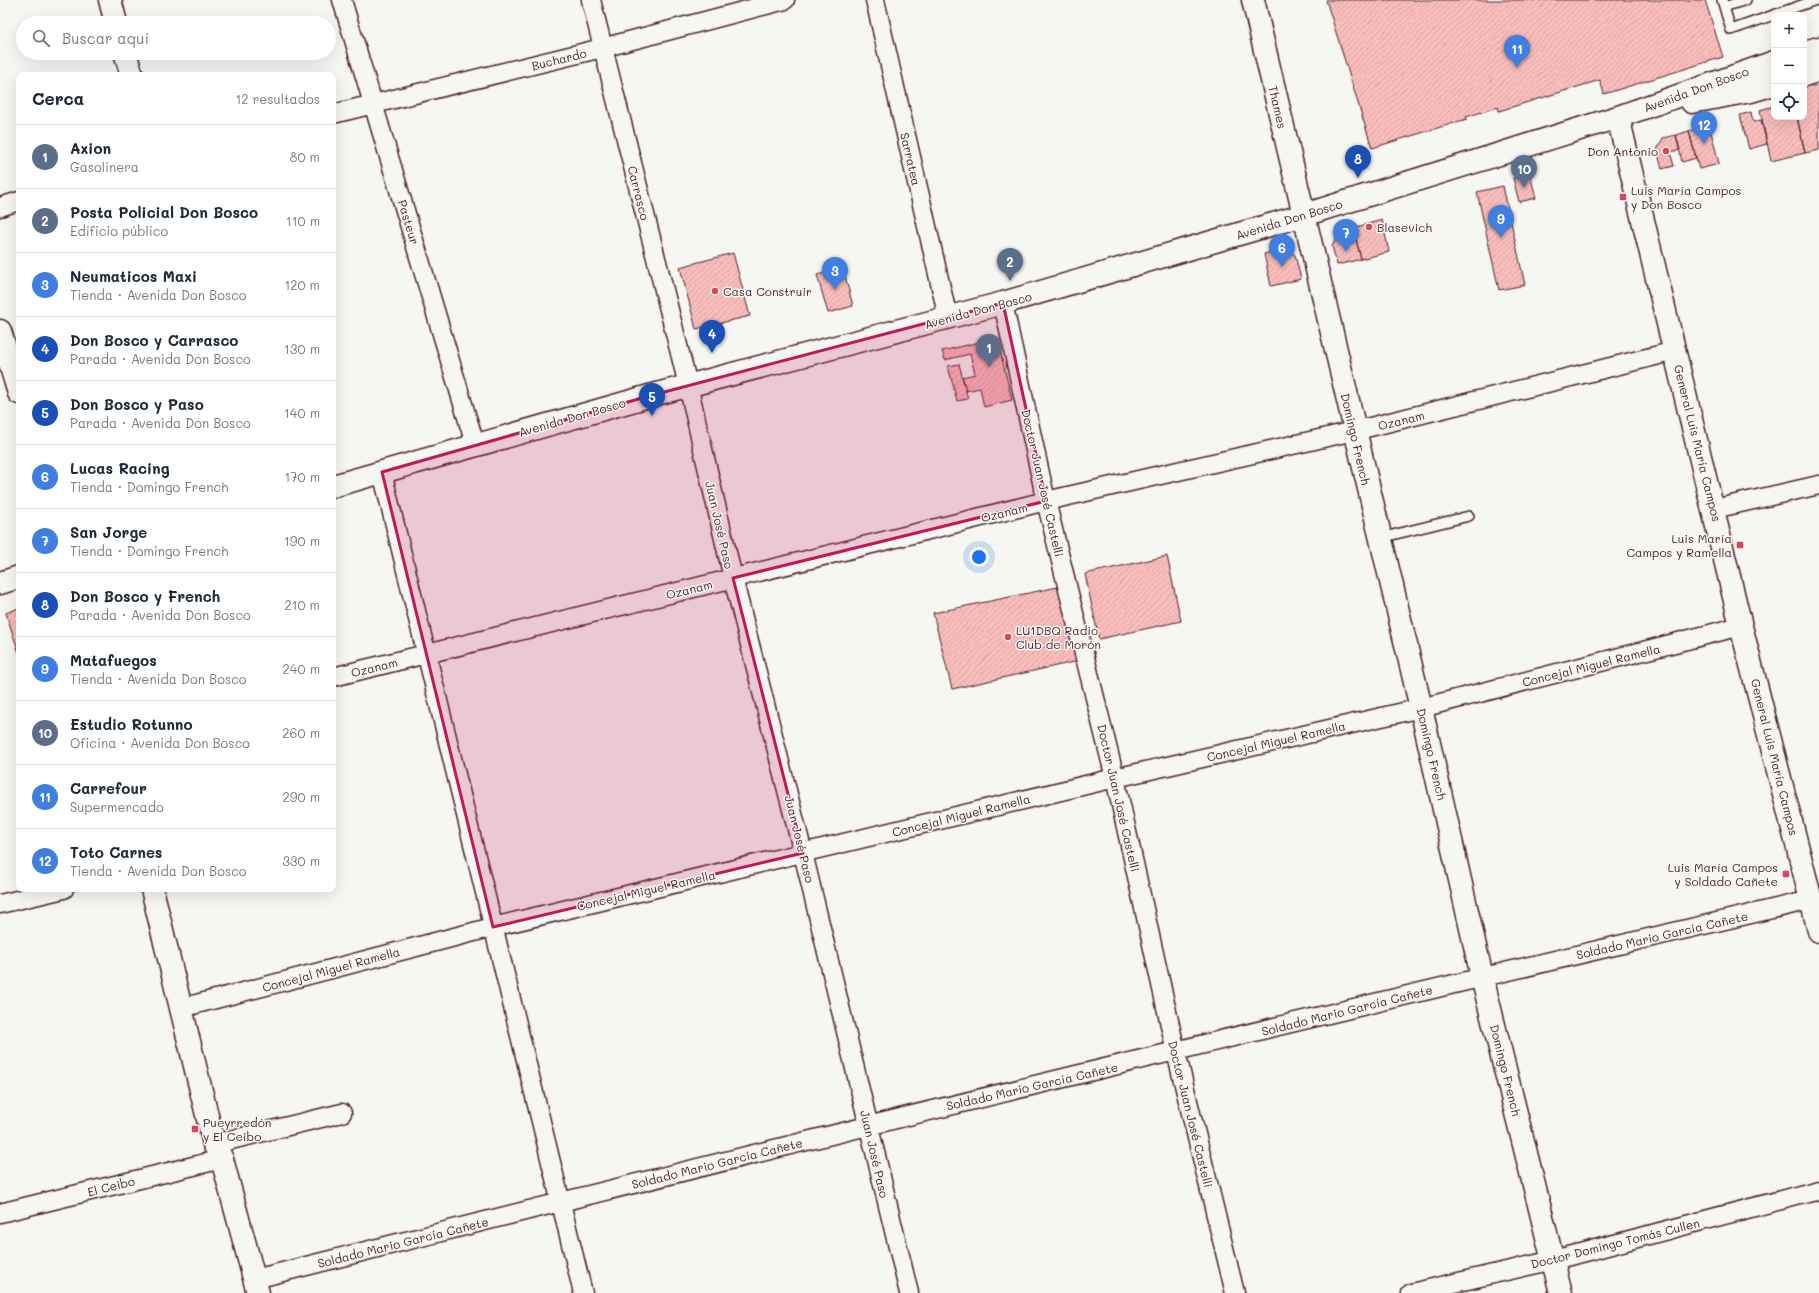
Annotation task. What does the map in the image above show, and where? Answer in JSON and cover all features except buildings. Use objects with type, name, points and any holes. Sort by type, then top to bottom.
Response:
[{"type":"main road","points":[[110,0],[114,16]]},
{"type":"main road","name":"Thames","points":[[1253,0],[1304,215]]},
{"type":"main road","points":[[1807,51],[1819,48]]},
{"type":"main road","points":[[127,60],[131,72]]},
{"type":"main road","name":"Avenida Don Bosco","points":[[336,485],[475,444],[1003,303],[1304,215],[1618,117],[1771,63]]},
{"type":"main road","points":[[1807,74],[1819,70]]},
{"type":"main road","name":"Avenida Don Bosco","points":[[1618,117],[1751,91],[1771,85]]},
{"type":"main road","name":"General Luis María Campos","points":[[1618,117],[1714,509],[1741,626],[1819,931]]},
{"type":"main road","name":"Domingo French","points":[[1304,215],[1354,431],[1422,708],[1482,977],[1554,1260],[1561,1293]]},
{"type":"main road","points":[[0,331],[16,383]]},
{"type":"main road","points":[[0,583],[16,578]]},
{"type":"main road","points":[[153,892],[218,1152],[256,1286]]},
{"type":"street","name":"Pasteur","points":[[342,0],[475,444]]},
{"type":"street","name":"Carrasco","points":[[591,0],[688,386]]},
{"type":"street","name":"Buchardo","points":[[336,113],[602,48],[785,0]]},
{"type":"street","name":"Sarratea","points":[[875,0],[948,318]]},
{"type":"street","points":[[0,207],[16,202]]},
{"type":"street","name":"Doctor Juan José Castelli","points":[[1003,303],[1046,502],[1115,778],[1176,1052],[1235,1293]]},
{"type":"street","name":"Ozanam","points":[[336,676],[1046,502],[1354,431],[1675,351]]},
{"type":"street","name":"Juan José Paso","points":[[688,386],[733,578],[803,853],[909,1293]]},
{"type":"street","points":[[382,472],[583,1293]]},
{"type":"street","points":[[1714,509],[1819,485]]},
{"type":"street","name":"Concejal Miguel Ramella","points":[[181,1008],[493,927],[1115,778],[1422,708],[1741,626]]},
{"type":"street","points":[[0,904],[51,892]]},
{"type":"street","name":"Soldado Mario García Cañete","points":[[256,1286],[560,1202],[869,1125],[1482,977],[1811,900]]},
{"type":"street","name":"El Ceibo","points":[[0,1213],[218,1152],[342,1113]]},
{"type":"street","name":"Doctor Domingo Tomás Cullen","points":[[1410,1293],[1554,1260],[1819,1190]]},
{"type":"lane","points":[[1746,0],[1723,4],[1731,30],[1816,0]]},
{"type":"lane","points":[[1380,538],[1469,516]]},
{"type":"highlighted area","points":[[1003,303],[1046,501],[733,578],[803,853],[493,927],[382,472],[649,396]]},
{"type":"place","name":"Carrefour","points":[[1517,68]]},
{"type":"place","name":"Toto Carnes","points":[[1704,144]]},
{"type":"place","name":"Don Antonio","points":[[1666,151]]},
{"type":"place","name":"Don Bosco y French","points":[[1358,178]]},
{"type":"place","name":"Estudio Rotunno","points":[[1524,188]]},
{"type":"place","name":"Luis María Campos y Don Bosco","points":[[1623,197]]},
{"type":"place","name":"Blasevich","points":[[1369,227]]},
{"type":"place","name":"Matafuegos","points":[[1501,238]]},
{"type":"place","name":"San Jorge","points":[[1346,252]]},
{"type":"place","name":"Lucas Racing","points":[[1282,267]]},
{"type":"place","name":"Posta Policial Don Bosco","points":[[1010,281]]},
{"type":"place","name":"Neumaticos Maxi","points":[[835,290]]},
{"type":"place","name":"Casa Construir","points":[[715,291]]},
{"type":"place","name":"Don Bosco y Carrasco","points":[[712,353]]},
{"type":"place","name":"Axion","points":[[989,367]]},
{"type":"place","name":"Don Bosco y Paso","points":[[652,416]]},
{"type":"place","name":"Luis María Campos y Ramella","points":[[1740,545]]},
{"type":"place","name":"LU1DBQ Radio Club de Morón","points":[[1008,637]]},
{"type":"place","name":"Luis María Campos y Soldado Cañete","points":[[1786,874]]},
{"type":"place","name":"Pueyrredón y El Ceibo","points":[[195,1129]]}]
